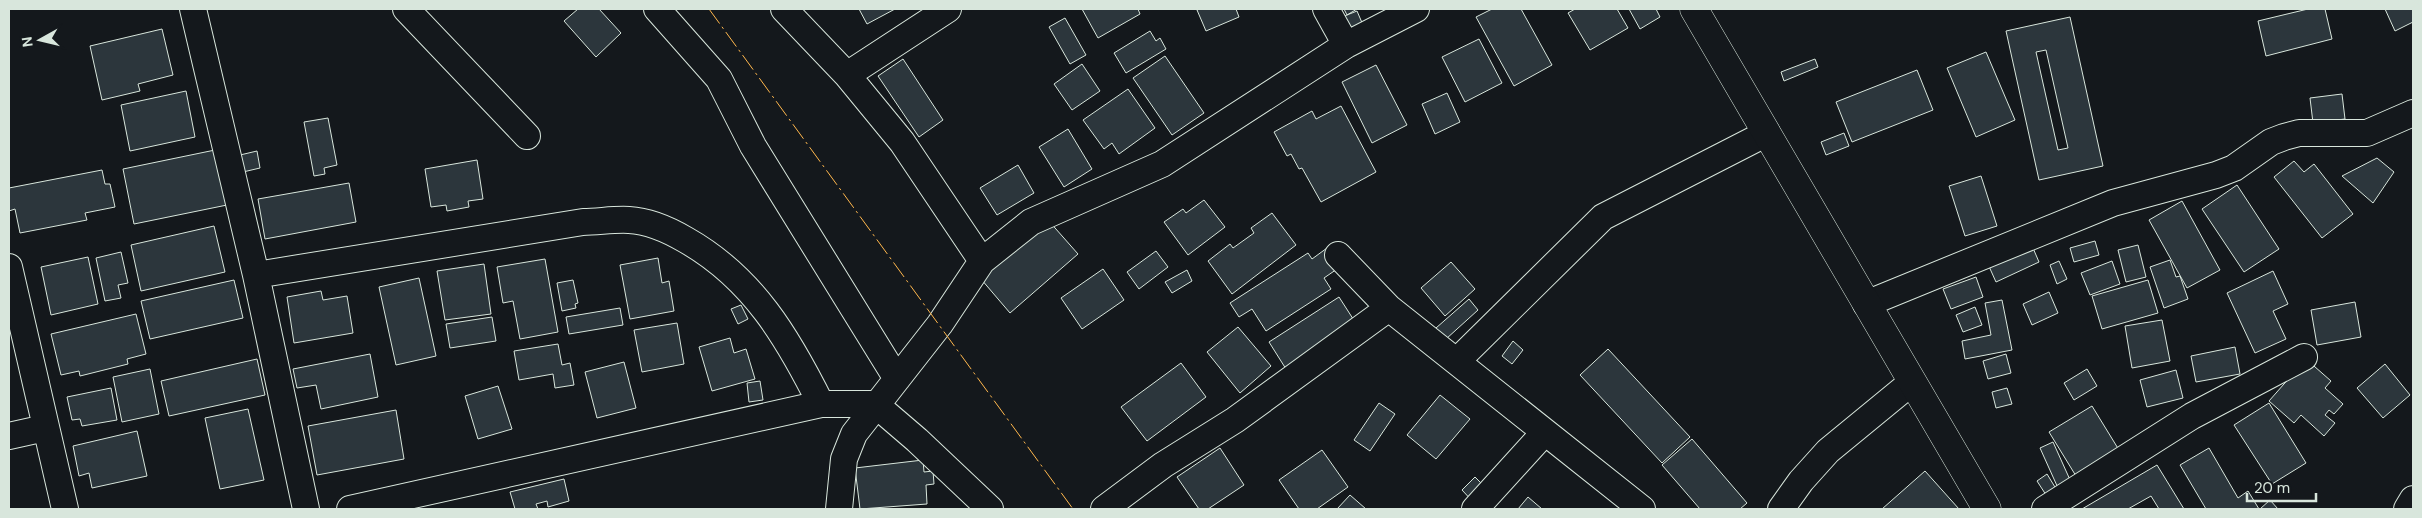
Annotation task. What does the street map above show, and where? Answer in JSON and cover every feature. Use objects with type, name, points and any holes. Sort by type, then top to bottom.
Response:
[{"type":"main road","points":[[1694,9],[1987,509]]},
{"type":"street","points":[[193,9],[256,275],[306,509]]},
{"type":"street","points":[[406,9],[527,136]]},
{"type":"street","points":[[657,9],[719,79],[753,146],[897,380]]},
{"type":"street","points":[[784,9],[847,75],[902,142],[982,261]]},
{"type":"street","points":[[847,75],[948,9]]},
{"type":"street","points":[[1326,9],[1346,45]]},
{"type":"street","points":[[839,509],[844,459],[854,434],[875,404],[897,380],[940,324],[982,261],[1031,222],[1162,164],[1346,45],[1416,9]]},
{"type":"street","points":[[1866,304],[2113,203],[2216,175],[2234,168],[2271,142],[2284,137],[2299,133],[2368,133],[2413,113]]},
{"type":"street","points":[[1457,361],[1603,217],[1767,133]]},
{"type":"street","points":[[256,275],[583,222],[630,220],[668,230],[702,249],[741,281],[769,314],[795,352],[821,404]]},
{"type":"street","points":[[1338,255],[1389,308],[1642,509]]},
{"type":"street","points":[[9,267],[65,509]]},
{"type":"street","points":[[1104,509],[1163,465],[1235,420],[1389,308]]},
{"type":"street","points":[[2045,509],[2192,416],[2304,357]]},
{"type":"street","points":[[1781,509],[1828,451],[1912,382]]},
{"type":"street","points":[[350,509],[821,404],[875,404],[917,440],[990,509]]},
{"type":"street","points":[[9,436],[45,428]]},
{"type":"street","points":[[1475,509],[1545,432]]},
{"type":"street","points":[[2407,509],[2413,499]]},
{"type":"building","points":[[578,9],[599,9],[621,33],[596,57],[564,21]]},
{"type":"building","points":[[859,9],[895,9],[867,24]]},
{"type":"building","points":[[1082,9],[1138,9],[1140,14],[1098,38]]},
{"type":"building","points":[[1236,9],[1239,17],[1206,31],[1197,10]]},
{"type":"building","points":[[1344,9],[1357,9],[1347,15]]},
{"type":"building","points":[[1492,9],[1521,9],[1552,65],[1514,86],[1476,17]]},
{"type":"building","points":[[1575,9],[1617,9],[1628,28],[1590,50],[1568,13]]},
{"type":"building","points":[[1629,9],[1656,9],[1660,17],[1640,29]]},
{"type":"building","points":[[2308,9],[2325,9],[2332,39],[2266,56],[2258,21]]},
{"type":"building","points":[[2385,9],[2413,9],[2413,22],[2395,31]]},
{"type":"building","points":[[1357,11],[1363,25],[1349,32],[1342,17]]},
{"type":"building","points":[[2070,17],[2103,166],[2039,180],[2006,31]],"holes":[[[2046,50],[2068,148],[2058,150],[2036,52]]]},
{"type":"building","points":[[1065,18],[1086,55],[1070,64],[1049,27]]},
{"type":"building","points":[[162,29],[173,75],[138,84],[140,91],[102,100],[90,46]]},
{"type":"building","points":[[1150,31],[1156,41],[1160,38],[1166,49],[1126,73],[1114,53]]},
{"type":"building","points":[[1479,39],[1502,83],[1465,102],[1442,57]]},
{"type":"building","points":[[1986,52],[2015,120],[1976,137],[1947,68]]},
{"type":"building","points":[[1165,56],[1204,113],[1172,135],[1133,78]]},
{"type":"building","points":[[903,59],[943,120],[919,137],[878,76]]},
{"type":"building","points":[[1815,59],[1818,67],[1784,81],[1781,72]]},
{"type":"building","points":[[1082,64],[1100,91],[1072,110],[1054,84]]},
{"type":"building","points":[[1376,65],[1407,125],[1372,143],[1342,82]]},
{"type":"building","points":[[1917,70],[1933,110],[1852,142],[1836,102]]},
{"type":"building","points":[[1128,89],[1155,128],[1119,154],[1112,143],[1104,149],[1083,120]]},
{"type":"building","points":[[186,91],[195,137],[130,151],[121,105]]},
{"type":"building","points":[[1447,93],[1460,122],[1435,134],[1422,104]]},
{"type":"building","points":[[2342,94],[2345,119],[2313,123],[2310,98]]},
{"type":"building","points":[[1341,106],[1376,172],[1321,202],[1302,168],[1299,169],[1291,154],[1287,156],[1274,132],[1312,111],[1316,119]]},
{"type":"building","points":[[328,118],[337,165],[324,168],[325,174],[314,176],[304,122]]},
{"type":"building","points":[[1068,129],[1092,169],[1064,187],[1039,147]]},
{"type":"building","points":[[1844,133],[1849,146],[1826,155],[1821,142]]},
{"type":"building","points":[[215,150],[227,205],[134,224],[123,169]]},
{"type":"building","points":[[257,151],[260,168],[243,172],[240,155]]},
{"type":"building","points":[[2377,158],[2394,172],[2373,203],[2342,176]]},
{"type":"building","points":[[477,160],[483,199],[468,201],[469,207],[447,211],[446,205],[431,207],[425,169]]},
{"type":"building","points":[[2294,161],[2304,172],[2314,164],[2353,214],[2322,238],[2274,177]]},
{"type":"building","points":[[1018,165],[1034,193],[997,215],[980,188]]},
{"type":"building","points":[[102,170],[105,184],[110,184],[115,207],[85,213],[87,220],[20,233],[15,209],[9,211],[9,188]]},
{"type":"building","points":[[1981,176],[1997,226],[1965,236],[1949,186]]},
{"type":"building","points":[[349,183],[356,222],[265,239],[258,199]]},
{"type":"building","points":[[2237,185],[2279,249],[2244,272],[2202,209]]},
{"type":"building","points":[[1204,200],[1225,227],[1188,255],[1164,222],[1183,209],[1186,213]]},
{"type":"building","points":[[2182,201],[2220,270],[2187,288],[2149,220]]},
{"type":"building","points":[[1272,213],[1296,245],[1232,294],[1208,261],[1230,244],[1233,248],[1254,233],[1251,228]]},
{"type":"building","points":[[1048,220],[1078,254],[1010,313],[981,279]]},
{"type":"building","points":[[214,226],[225,272],[141,291],[131,245]]},
{"type":"building","points":[[2030,241],[2039,262],[1996,282],[1987,262]]},
{"type":"building","points":[[2095,241],[2099,255],[2074,262],[2070,248]]},
{"type":"building","points":[[2138,245],[2146,277],[2126,282],[2118,250]]},
{"type":"building","points":[[1327,248],[1340,267],[1324,278],[1331,289],[1266,331],[1252,309],[1239,317],[1230,303],[1308,253],[1312,259]]},
{"type":"building","points":[[1156,251],[1168,267],[1139,289],[1127,272]]},
{"type":"building","points":[[121,252],[128,283],[118,285],[121,298],[105,301],[96,258]]},
{"type":"building","points":[[88,257],[98,304],[51,315],[41,267]]},
{"type":"building","points":[[658,258],[662,283],[669,281],[674,311],[630,319],[620,265]]},
{"type":"building","points":[[545,259],[558,332],[520,339],[513,301],[503,303],[497,267]]},
{"type":"building","points":[[2170,260],[2176,277],[2180,276],[2188,299],[2164,308],[2150,267]]},
{"type":"building","points":[[2059,261],[2067,279],[2057,284],[2050,265]]},
{"type":"building","points":[[2112,261],[2120,284],[2090,295],[2081,273]]},
{"type":"building","points":[[1451,262],[1475,289],[1445,316],[1421,288]]},
{"type":"building","points":[[484,264],[491,314],[445,320],[437,271]]},
{"type":"building","points":[[1103,269],[1124,300],[1082,329],[1061,298]]},
{"type":"building","points":[[1187,270],[1192,281],[1172,293],[1165,282]]},
{"type":"building","points":[[2273,271],[2288,304],[2273,311],[2286,339],[2255,353],[2227,293]]},
{"type":"building","points":[[1976,277],[1983,297],[1951,309],[1943,289]]},
{"type":"building","points":[[419,278],[436,356],[396,365],[379,287]]},
{"type":"building","points":[[234,280],[243,318],[150,339],[141,301]]},
{"type":"building","points":[[573,280],[578,303],[575,304],[576,308],[562,311],[557,283]]},
{"type":"building","points":[[2148,280],[2158,313],[2102,329],[2092,296]]},
{"type":"building","points":[[321,291],[323,300],[347,296],[353,333],[294,343],[287,297]]},
{"type":"building","points":[[2049,292],[2058,313],[2032,325],[2023,304]]},
{"type":"building","points":[[1339,297],[1357,325],[1286,369],[1269,342]]},
{"type":"building","points":[[1469,299],[1478,310],[1446,339],[1436,328]]},
{"type":"building","points":[[2002,300],[2012,350],[1965,359],[1962,341],[1991,335],[1985,303]]},
{"type":"building","points":[[2355,302],[2361,337],[2317,345],[2311,310]]},
{"type":"building","points":[[741,305],[748,319],[738,324],[731,309]]},
{"type":"building","points":[[1975,307],[1982,325],[1963,332],[1956,315]]},
{"type":"building","points":[[620,308],[623,325],[569,334],[566,317]]},
{"type":"building","points":[[136,314],[146,354],[127,359],[128,364],[80,376],[79,371],[61,375],[51,334]]},
{"type":"building","points":[[492,317],[496,341],[450,348],[446,324]]},
{"type":"building","points":[[2162,320],[2170,361],[2132,368],[2125,326]]},
{"type":"building","points":[[677,323],[684,364],[642,372],[634,330]]},
{"type":"building","points":[[1238,327],[1271,366],[1240,393],[1207,352]]},
{"type":"building","points":[[730,338],[734,353],[746,349],[755,379],[712,391],[699,347]]},
{"type":"building","points":[[1513,341],[1523,350],[1512,364],[1502,356]]},
{"type":"building","points":[[558,344],[562,365],[570,363],[574,385],[555,388],[553,374],[519,380],[514,351]]},
{"type":"building","points":[[2235,347],[2240,374],[2196,382],[2191,356]]},
{"type":"building","points":[[1608,349],[1690,437],[1662,463],[1580,375]]},
{"type":"building","points":[[370,354],[378,397],[321,409],[316,385],[297,388],[293,369]]},
{"type":"building","points":[[2006,354],[2011,373],[1988,379],[1983,361]]},
{"type":"building","points":[[257,359],[265,395],[169,416],[161,381]]},
{"type":"building","points":[[2306,359],[2331,381],[2325,388],[2343,404],[2334,414],[2329,410],[2325,415],[2335,423],[2324,436],[2301,415],[2294,423],[2269,401]]},
{"type":"building","points":[[624,362],[636,408],[597,418],[585,372]]},
{"type":"building","points":[[1181,363],[1206,397],[1147,441],[1121,407]]},
{"type":"building","points":[[2385,364],[2410,395],[2383,418],[2357,388]]},
{"type":"building","points":[[150,369],[159,414],[122,422],[113,377]]},
{"type":"building","points":[[2087,369],[2097,386],[2074,400],[2064,383]]},
{"type":"building","points":[[2176,370],[2183,398],[2147,407],[2140,380]]},
{"type":"building","points":[[760,381],[763,400],[749,402],[747,383]]},
{"type":"building","points":[[498,386],[512,429],[478,439],[465,396]]},
{"type":"building","points":[[111,388],[117,420],[82,426],[80,419],[72,420],[67,397]]},
{"type":"building","points":[[2007,388],[2012,404],[1996,408],[1992,392]]},
{"type":"building","points":[[1440,395],[1470,419],[1436,459],[1407,435]]},
{"type":"building","points":[[1379,403],[1395,414],[1370,451],[1354,440]]},
{"type":"building","points":[[2269,403],[2306,463],[2272,484],[2234,425]]},
{"type":"building","points":[[2092,406],[2119,450],[2076,476],[2049,432]]},
{"type":"building","points":[[248,409],[264,480],[220,489],[205,418]]},
{"type":"building","points":[[396,410],[404,459],[317,475],[308,426]]},
{"type":"building","points":[[137,431],[147,476],[92,488],[89,473],[79,476],[73,446]]},
{"type":"building","points":[[1692,439],[1747,503],[1740,509],[1700,509],[1662,465]]},
{"type":"building","points":[[2053,442],[2071,482],[2058,488],[2040,448]]},
{"type":"building","points":[[1220,448],[1244,485],[1208,509],[1199,509],[1177,477]]},
{"type":"building","points":[[2209,448],[2238,498],[2248,491],[2259,509],[2206,509],[2180,465]]},
{"type":"building","points":[[1322,450],[1348,487],[1317,509],[1299,509],[1279,480]]},
{"type":"building","points":[[923,460],[924,472],[933,471],[934,484],[926,485],[927,504],[860,509],[855,468]]},
{"type":"building","points":[[2157,465],[2184,509],[2159,509],[2151,496],[2128,509],[2082,509]]},
{"type":"building","points":[[1925,471],[1959,509],[1882,509]]},
{"type":"building","points":[[2047,474],[2058,492],[2048,498],[2037,481]]},
{"type":"building","points":[[1475,477],[1489,491],[1475,504],[1462,490]]},
{"type":"building","points":[[564,479],[569,501],[548,507],[547,501],[536,504],[538,509],[515,509],[510,492]]},
{"type":"building","points":[[1350,495],[1366,509],[1337,509]]},
{"type":"building","points":[[1528,497],[1542,509],[1518,509]]},
{"type":"building","points":[[2270,500],[2278,509],[2260,509]]},
{"type":"power","points":[[709,9],[1073,509]]}]
